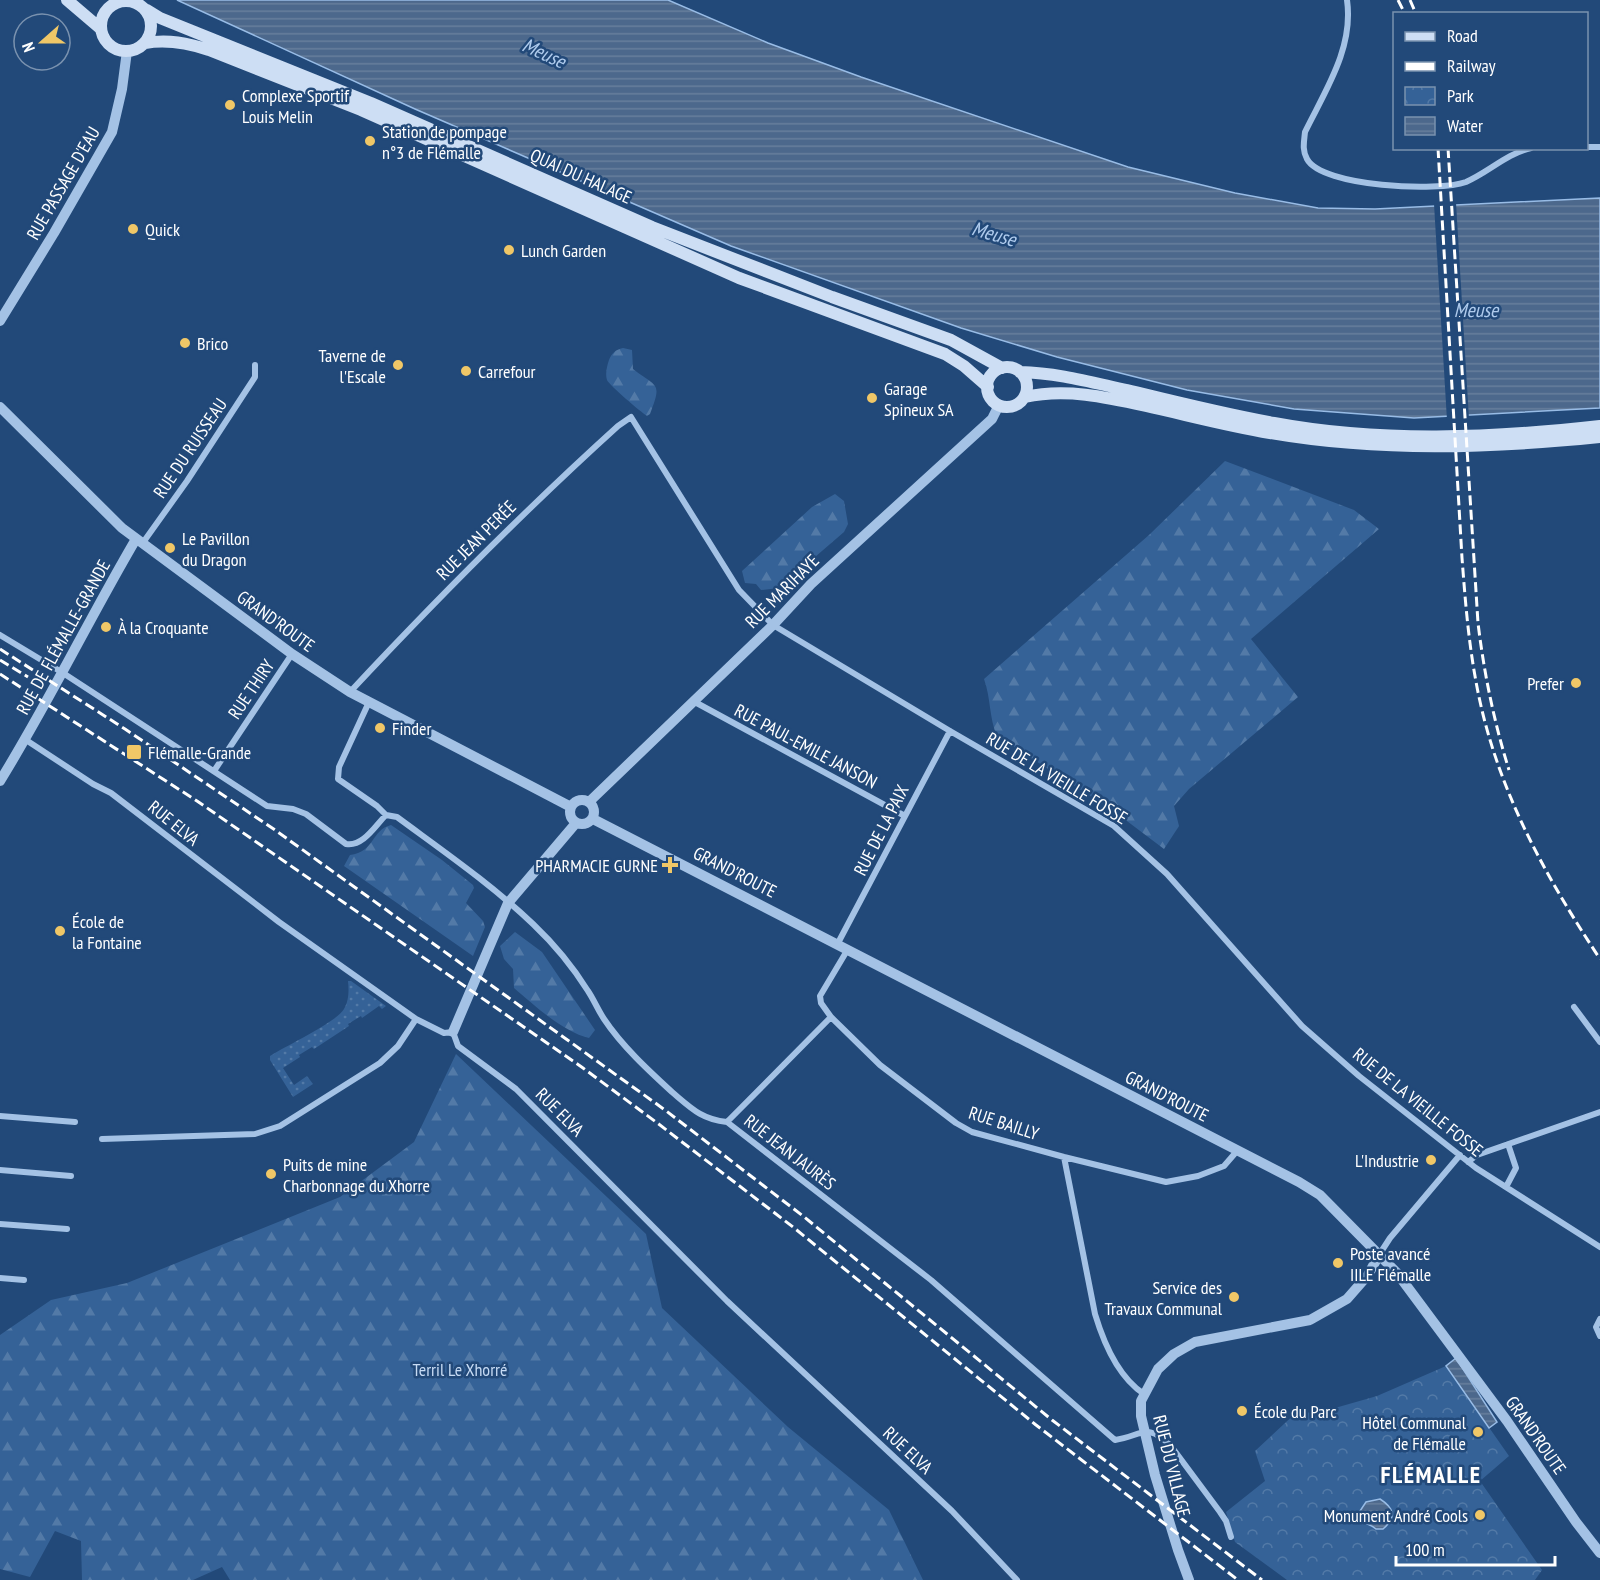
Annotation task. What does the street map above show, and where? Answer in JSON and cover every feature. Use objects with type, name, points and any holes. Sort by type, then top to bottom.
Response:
[{"type":"main road","points":[[67,0],[101,29]]},
{"type":"main road","name":"QUAI DU HALAGE","points":[[100,0],[133,1],[160,18],[371,103],[652,227],[832,297],[951,340],[1002,368]]},
{"type":"main road","points":[[117,2],[104,13],[101,29],[103,36],[113,47],[127,51]]},
{"type":"main road","points":[[145,43],[152,24],[147,10]]},
{"type":"main road","name":"QUAI DU HALAGE","points":[[127,51],[145,43],[168,41],[191,44],[209,50],[361,110],[739,278],[945,354],[964,366],[988,387]]},
{"type":"main road","points":[[1600,426],[1520,435],[1356,434],[1275,423],[1066,375],[1020,372],[1008,367],[993,373],[988,387],[991,398],[999,405],[1011,407],[1025,397],[1042,393],[1098,396],[1270,433],[1353,444],[1425,447],[1521,445],[1600,437]]},
{"type":"main road","points":[[1020,372],[1027,386],[1025,397]]},
{"type":"street","points":[[1347,0],[1349,18],[1343,50],[1305,132],[1303,147],[1308,161],[1321,171],[1365,183],[1409,187],[1467,182],[1510,156],[1526,150]]},
{"type":"street","name":"RUE PASSAGE D'EAU","points":[[0,321],[112,132],[122,89],[127,51]]},
{"type":"street","name":"RUE DU RUISSEAU","points":[[139,541],[187,481],[255,377],[255,365]]},
{"type":"street","name":"RUE MARIHAYE","points":[[590,802],[772,625],[811,584],[992,418],[999,405]]},
{"type":"street","name":"GRAND'ROUTE","points":[[0,407],[81,488],[139,541],[292,654],[350,692],[571,807]]},
{"type":"street","name":"RUE DE LA VIEILLE FOSSE","points":[[631,417],[739,590],[772,625],[1114,826],[1167,874],[1302,1026],[1359,1076],[1468,1162],[1600,1247]]},
{"type":"street","name":"RUE JEAN PERÉE","points":[[350,692],[519,519],[608,435],[631,417]]},
{"type":"street","name":"RUE DE FLÉMALLE-GRANDE","points":[[0,781],[26,740],[102,597],[139,541]]},
{"type":"street","points":[[0,635],[63,673],[267,806],[293,809],[306,814],[346,844],[354,845],[360,842],[386,815]]},
{"type":"street","name":"RUE THIRY","points":[[214,771],[292,654]]},
{"type":"street","name":"RUE PAUL-EMILE JANSON","points":[[693,701],[905,816]]},
{"type":"street","name":"RUE JEAN JAURÈS","points":[[369,702],[339,767],[338,779],[386,815],[397,817],[494,890],[534,925],[588,990],[604,1019],[632,1053],[699,1114],[727,1122],[931,1280],[1115,1440],[1128,1438],[1144,1431]]},
{"type":"street","name":"RUE DE LA PAIX","points":[[843,946],[905,816],[950,731]]},
{"type":"street","name":"RUE ELVA","points":[[26,740],[111,793],[279,922],[416,1019],[444,1033],[453,1032],[458,1046],[516,1089],[720,1293],[952,1511],[1017,1580]]},
{"type":"street","points":[[453,1032],[508,903],[576,823],[588,823],[593,819],[595,813],[590,802],[582,800],[571,807],[570,813],[576,823]]},
{"type":"street","name":"GRAND'ROUTE","points":[[593,819],[843,946],[1299,1182],[1320,1195],[1397,1273],[1507,1421],[1576,1522],[1599,1551]]},
{"type":"street","name":"RUE BAILLY","points":[[843,946],[820,996],[821,1004],[831,1017],[880,1065],[956,1123],[972,1132],[1166,1182],[1198,1176],[1224,1166],[1237,1151]]},
{"type":"street","points":[[1574,1007],[1600,1042]]},
{"type":"street","points":[[727,1122],[831,1017]]},
{"type":"street","points":[[102,1139],[255,1134],[272,1130],[380,1064],[398,1046],[416,1019]]},
{"type":"street","points":[[1468,1162],[1477,1155],[1600,1112]]},
{"type":"street","points":[[0,1116],[75,1122]]},
{"type":"street","points":[[1506,1187],[1516,1168],[1508,1144]]},
{"type":"street","points":[[1379,1255],[1390,1238],[1460,1155]]},
{"type":"street","points":[[1064,1157],[1101,1335],[1124,1377],[1144,1394]]},
{"type":"street","points":[[0,1170],[71,1176]]},
{"type":"street","points":[[0,1224],[67,1229]]},
{"type":"street","name":"RUE DU VILLAGE","points":[[1189,1580],[1175,1540],[1141,1416],[1141,1401],[1158,1369],[1185,1346],[1241,1332],[1310,1320],[1332,1309],[1347,1299],[1368,1275],[1379,1255]]},
{"type":"street","points":[[0,1278],[24,1280]]},
{"type":"street","points":[[1600,1319],[1596,1327],[1600,1336]]},
{"type":"street","points":[[1144,1431],[1152,1431],[1171,1446],[1226,1521],[1231,1537]]},
{"type":"green space","points":[[623,348],[632,350],[633,369],[653,383],[655,387],[656,396],[650,414],[647,416],[607,380],[606,370],[610,358],[616,351]]},
{"type":"green space","points":[[1225,461],[1354,510],[1379,529],[1251,639],[1298,697],[1189,789],[1174,806],[1179,826],[1164,849],[1115,812],[997,736],[984,679],[1149,535]]},
{"type":"green space","points":[[835,494],[844,501],[848,524],[844,532],[779,588],[761,590],[756,584],[745,583],[742,571],[812,507]]},
{"type":"green space","points":[[391,825],[442,860],[473,885],[474,888],[466,903],[483,921],[485,927],[473,956],[344,866],[350,855],[364,850],[380,831]]},
{"type":"green space","points":[[515,932],[542,952],[595,1030],[589,1038],[559,1024],[514,988],[513,969],[504,959],[500,946]]},
{"type":"green space","points":[[348,981],[386,1006],[382,1009],[379,1006],[362,1018],[361,1016],[314,1049],[312,1047],[299,1055],[300,1057],[283,1068],[294,1085],[307,1076],[313,1084],[293,1097],[270,1060],[270,1056],[321,1028],[339,1015],[347,1003]]},
{"type":"green space","name":"Terril Le Xhorré","points":[[456,1054],[646,1234],[662,1308],[788,1427],[889,1510],[923,1580],[230,1580],[222,1567],[193,1580],[82,1580],[81,1541],[55,1531],[30,1577],[0,1569],[0,1335],[51,1300],[127,1283],[340,1197],[414,1142]]},
{"type":"green space","points":[[1446,1366],[1509,1456],[1480,1481],[1542,1570],[1535,1580],[1287,1580],[1235,1542],[1226,1512],[1265,1481],[1255,1451],[1299,1410],[1314,1414],[1377,1396]]},
{"type":"water","name":"Meuse","points":[[177,0],[668,0],[768,43],[861,77],[1128,167],[1235,193],[1318,208],[1375,209],[1600,198],[1600,408],[1414,418],[1294,409],[1187,390],[1057,357],[961,328],[731,246],[415,109]]},
{"type":"water","points":[[1456,1358],[1497,1422],[1489,1428],[1446,1366]]},
{"type":"water","points":[[1380,1499],[1391,1509],[1392,1517],[1383,1529],[1376,1529],[1360,1519],[1360,1511],[1366,1502]]},
{"type":"pier","points":[[1456,203],[1469,419],[1447,420],[1434,204]]},
{"type":"railway","points":[[1398,0],[1404,12]]},
{"type":"railway","points":[[1410,0],[1415,12]]},
{"type":"railway","points":[[1438,150],[1462,558],[1475,676],[1483,715],[1507,789],[1540,859],[1600,959]]},
{"type":"railway","points":[[1448,150],[1478,623],[1490,697],[1509,770]]},
{"type":"railway","points":[[0,649],[125,729],[275,830],[665,1110],[803,1216],[1052,1420],[1262,1580]]},
{"type":"railway","points":[[0,660],[28,677]]},
{"type":"railway","points":[[0,674],[197,801],[583,1068],[793,1227],[1036,1425],[1238,1580]]},
{"type":"place","name":"Complexe Sportif Louis Melin","points":[[230,105]]},
{"type":"place","name":"Station de pompage n°3 de Flémalle","points":[[370,141]]},
{"type":"place","name":"Quick","points":[[133,229]]},
{"type":"place","name":"Lunch Garden","points":[[509,250]]},
{"type":"place","name":"Brico","points":[[185,343]]},
{"type":"place","name":"Taverne de l'Escale","points":[[398,365]]},
{"type":"place","name":"Carrefour","points":[[466,371]]},
{"type":"place","name":"Garage Spineux SA","points":[[872,398]]},
{"type":"place","name":"Le Pavillon du Dragon","points":[[170,548]]},
{"type":"place","name":"À la Croquante","points":[[106,627]]},
{"type":"place","name":"Prefer","points":[[1576,683]]},
{"type":"place","name":"Finder","points":[[380,728]]},
{"type":"place","name":"Flémalle-Grande","points":[[134,752]]},
{"type":"place","name":"PHARMACIE GURNE","points":[[670,865]]},
{"type":"place","name":"École de la Fontaine","points":[[60,931]]},
{"type":"place","name":"L'Industrie","points":[[1431,1160]]},
{"type":"place","name":"Puits de mine Charbonnage du Xhorre","points":[[271,1174]]},
{"type":"place","name":"Poste avancé IILE Flémalle","points":[[1338,1263]]},
{"type":"place","name":"Service des Travaux Communal","points":[[1234,1297]]},
{"type":"place","name":"École du Parc","points":[[1242,1411]]},
{"type":"place","name":"Hôtel Communal de Flémalle","points":[[1478,1432]]},
{"type":"place","name":"Monument André Cools","points":[[1480,1515]]},
{"type":"district","name":"FLÉMALLE","points":[[1431,1474]]}]
